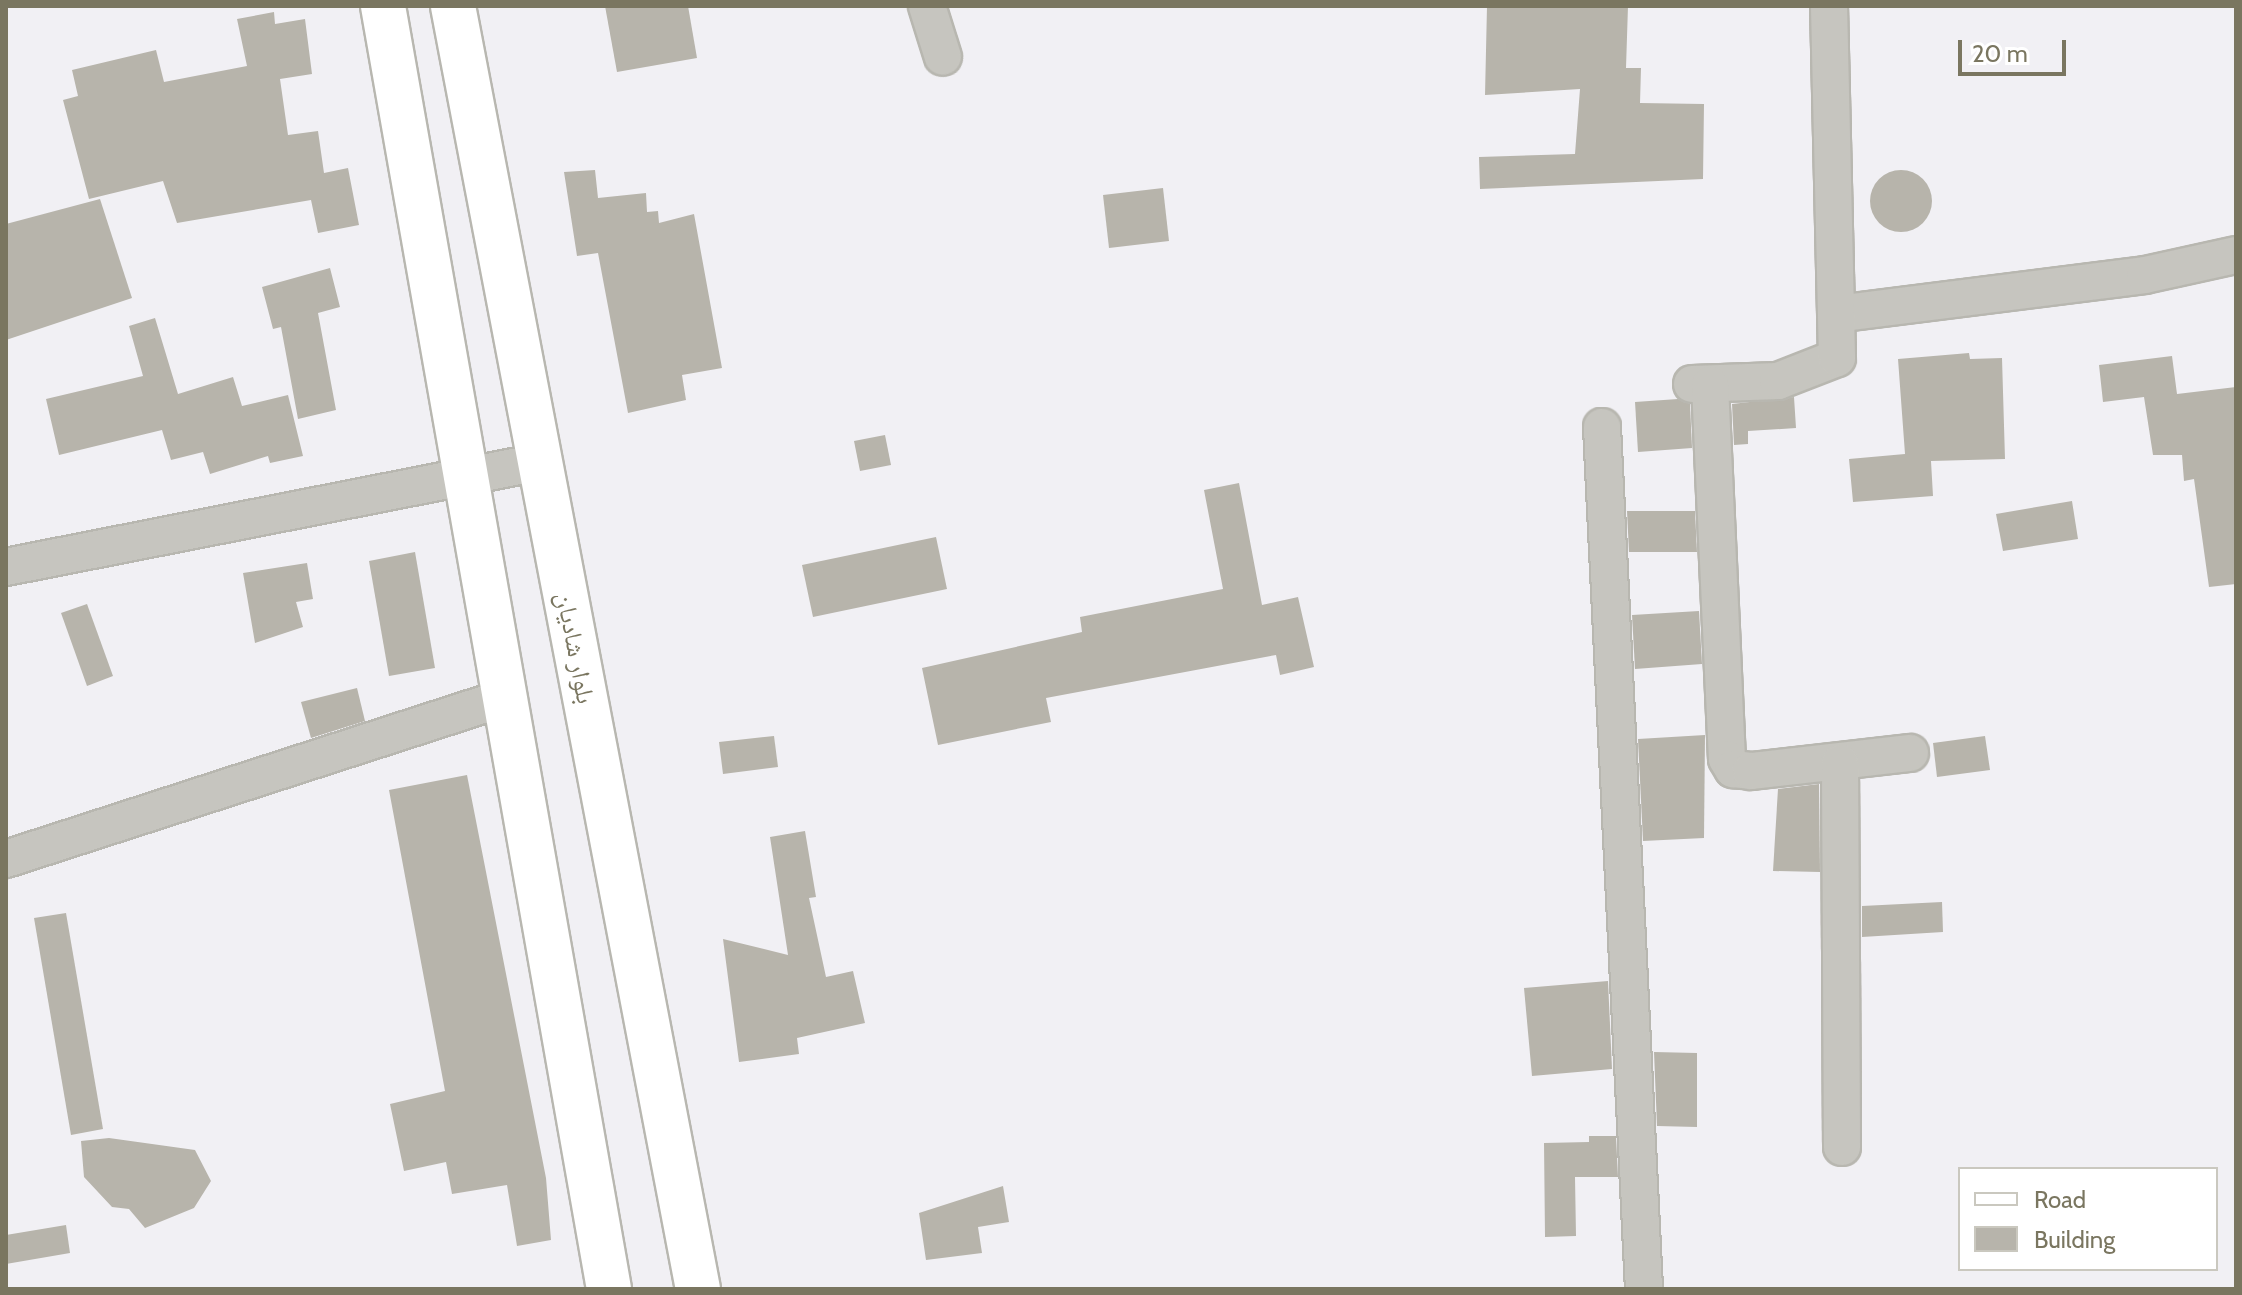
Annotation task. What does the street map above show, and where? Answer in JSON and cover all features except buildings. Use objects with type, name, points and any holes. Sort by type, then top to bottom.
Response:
[{"type":"main road","points":[[383,6],[609,1289]]},
{"type":"main road","name":"بلوار شادیان","points":[[453,6],[698,1289]]},
{"type":"street","points":[[927,6],[943,57]]},
{"type":"street","points":[[1829,6],[1838,355],[1778,381],[1701,384],[1727,759],[1733,769],[1751,771],[1910,753]]},
{"type":"street","points":[[1836,314],[2145,275],[2236,255]]},
{"type":"street","points":[[1602,427],[1644,1289]]},
{"type":"street","points":[[6,567],[539,462]]},
{"type":"street","points":[[6,859],[507,697]]},
{"type":"street","points":[[1840,763],[1842,1147]]}]
